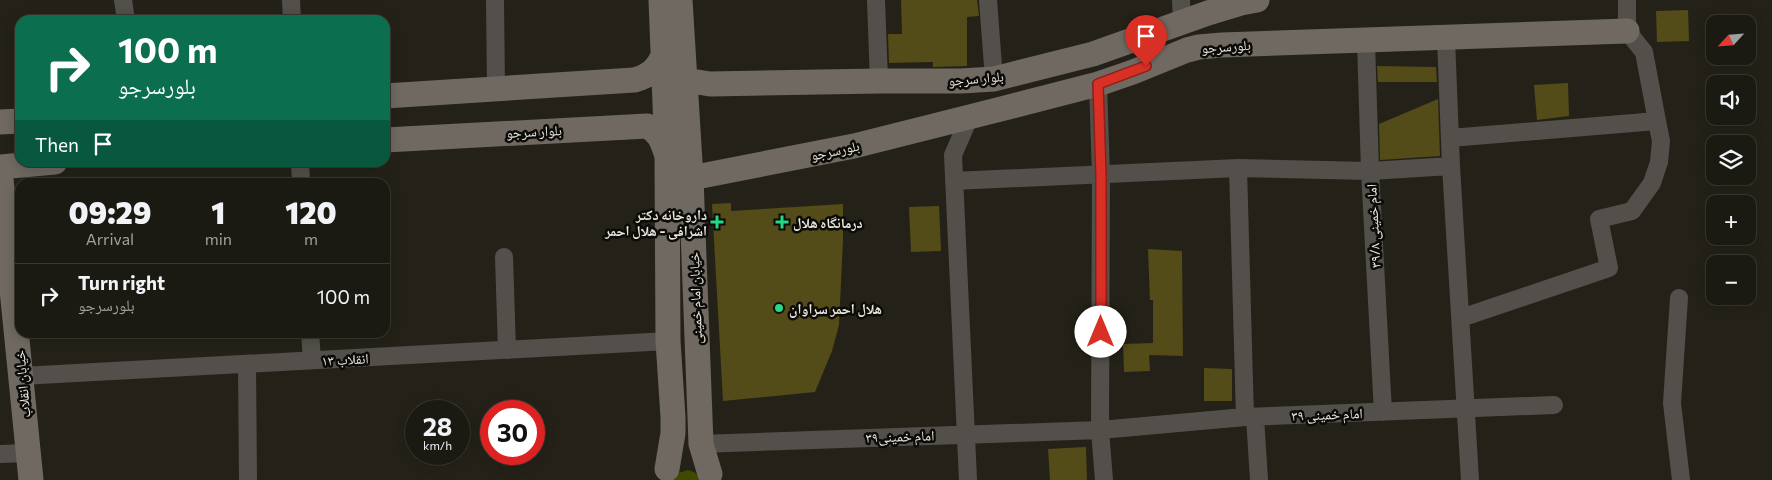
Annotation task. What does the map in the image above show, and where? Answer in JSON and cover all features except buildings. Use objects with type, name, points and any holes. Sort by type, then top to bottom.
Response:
[{"type":"street","points":[[123,0],[125,15]]},
{"type":"street","points":[[291,0],[292,15]]},
{"type":"street","points":[[494,0],[496,88]]},
{"type":"street","name":"خیابان امام خمینی","points":[[661,0],[667,155],[668,341],[673,433],[664,475]]},
{"type":"street","name":"خیابان امام خمینی","points":[[680,0],[691,178],[701,444],[711,477]]},
{"type":"street","points":[[876,0],[879,80]]},
{"type":"street","points":[[988,0],[994,79]]},
{"type":"street","name":"بلوار سرجو","points":[[685,80],[710,84],[879,80],[962,82],[994,79],[1093,54],[1182,11],[1257,0]]},
{"type":"street","points":[[1461,318],[1610,268],[1599,219],[1632,211],[1652,183],[1659,162],[1661,140],[1644,52],[1628,31],[1627,0]]},
{"type":"street","points":[[1182,11],[1187,50]]},
{"type":"street","name":"بلورسرجو","points":[[691,178],[854,146],[1098,84],[1199,47],[1222,44],[1366,41],[1628,31]]},
{"type":"street","points":[[1446,38],[1451,166],[1470,480]]},
{"type":"street","name":"امام خمینی ۳۹/۸","points":[[1366,41],[1370,171],[1383,412]]},
{"type":"street","points":[[390,96],[634,80],[645,77],[655,70],[664,54]]},
{"type":"street","points":[[1093,54],[1098,84],[1101,175],[1100,430],[1104,480]]},
{"type":"street","points":[[645,77],[650,89],[652,115],[647,126],[655,130],[660,137],[667,155]]},
{"type":"street","points":[[968,480],[953,155],[970,116]]},
{"type":"street","points":[[0,122],[15,121]]},
{"type":"street","points":[[1450,138],[1658,122]]},
{"type":"street","name":"بلوار سرجو","points":[[390,140],[647,126]]},
{"type":"street","points":[[0,168],[15,166]]},
{"type":"street","points":[[954,181],[1238,168],[1370,171],[1451,166]]},
{"type":"street","name":"خیابان انقلاب","points":[[0,168],[15,327]]},
{"type":"street","points":[[1238,168],[1250,417],[1259,480]]},
{"type":"street","points":[[504,257],[508,350]]},
{"type":"street","points":[[1679,298],[1672,403],[1681,480]]},
{"type":"street","name":"خیابان انقلاب","points":[[16,338],[31,480]]},
{"type":"street","points":[[310,338],[312,360]]},
{"type":"street","name":"انقلاب ۱۳","points":[[21,376],[668,341]]},
{"type":"street","points":[[247,364],[248,480]]},
{"type":"street","name":"امام خمینی ۳۹","points":[[1100,430],[1250,417],[1554,405]]},
{"type":"street","name":"امام خمینی۳۹","points":[[701,444],[1100,430]]},
{"type":"street","points":[[0,454],[28,453]]},
{"type":"street","points":[[664,475],[674,464],[690,461],[698,464],[711,477]]},
{"type":"green space","points":[[688,470],[694,472],[703,480],[670,480],[675,474]]},
{"type":"place","name":"داروخانه دکتر اشرافی - هلال احمر","points":[[717,222]]},
{"type":"place","name":"درمانگاه هلال","points":[[782,222]]},
{"type":"place","name":"هلال احمر سراوان","points":[[779,308]]},
{"type":"route","points":[[1101,332],[1101,175],[1098,84],[1146,66]]}]
